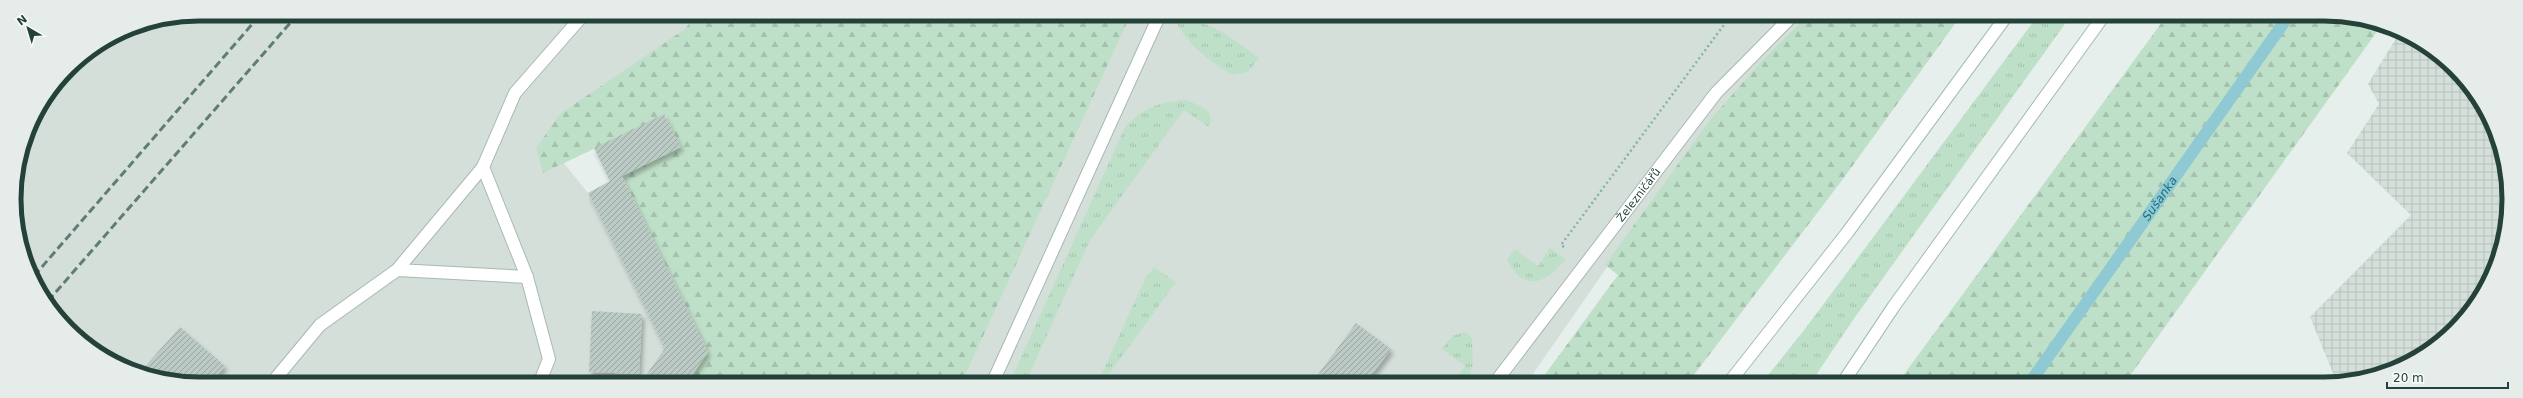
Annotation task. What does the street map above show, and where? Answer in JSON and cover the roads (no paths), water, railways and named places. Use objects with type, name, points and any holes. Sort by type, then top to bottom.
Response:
[{"type":"street","points":[[278,377],[320,325],[397,270],[482,167],[515,93],[578,21]]},
{"type":"street","points":[[995,377],[1157,21]]},
{"type":"street","name":"Železničářů","points":[[1499,377],[1716,93],[1787,21]]},
{"type":"street","points":[[1734,377],[1847,233],[2003,21]]},
{"type":"street","points":[[1847,377],[1894,306],[2100,21]]},
{"type":"street","points":[[482,167],[527,277],[549,359],[542,377]]},
{"type":"street","points":[[397,270],[527,277]]},
{"type":"waterway","name":"Sušanka","points":[[2034,377],[2285,21]]},
{"type":"railway","points":[[37,273],[255,21]]},
{"type":"railway","points":[[51,298],[292,21]]}]
